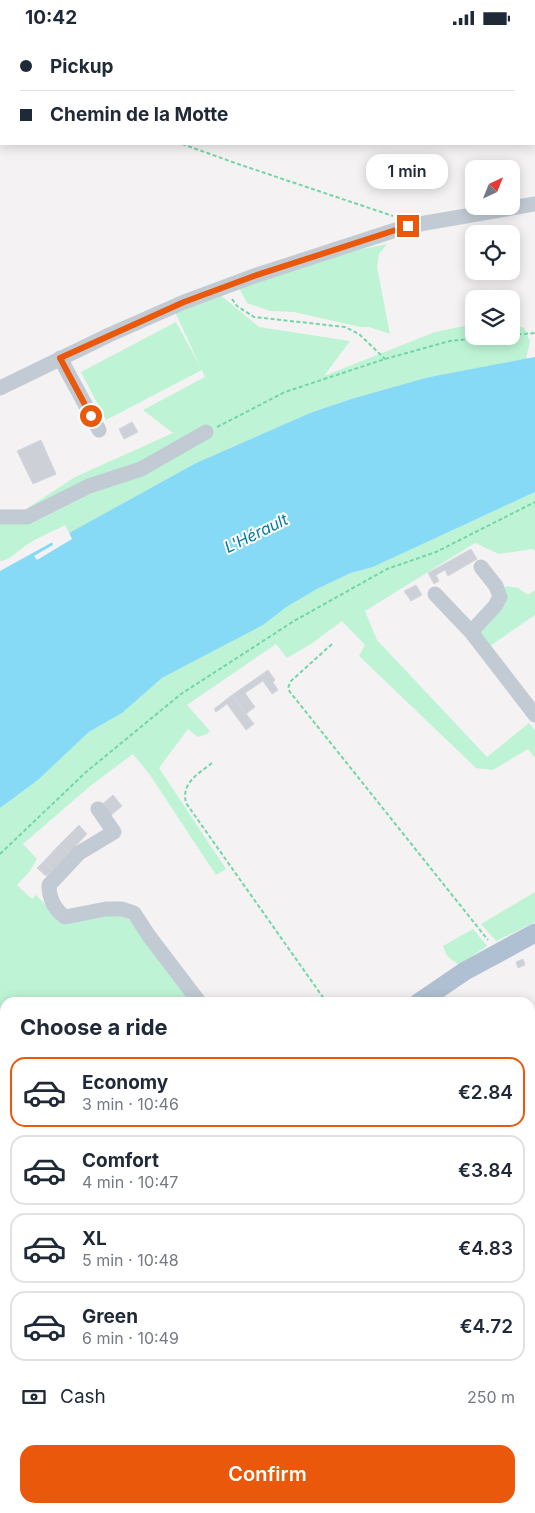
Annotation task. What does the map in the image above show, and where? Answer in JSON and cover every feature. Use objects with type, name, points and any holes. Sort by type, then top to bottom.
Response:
[{"type":"main road","points":[[427,997],[465,971],[535,933]]},
{"type":"street","points":[[0,389],[60,358],[184,302],[223,287],[381,234],[419,224],[535,205]]},
{"type":"street","points":[[60,358],[99,430]]},
{"type":"street","points":[[0,517],[27,517],[89,486],[141,469],[206,433]]},
{"type":"street","points":[[470,632],[495,606],[500,597],[496,586],[481,567]]},
{"type":"street","points":[[435,594],[470,632],[535,715]]},
{"type":"street","points":[[98,809],[114,831],[79,853],[49,885],[49,894],[56,910],[65,917],[106,909],[122,909],[134,913],[195,997]]},
{"type":"path","points":[[185,145],[419,224]]},
{"type":"path","points":[[223,287],[237,305],[254,317],[345,327],[359,335],[385,359]]},
{"type":"path","points":[[520,334],[535,333]]},
{"type":"path","points":[[206,433],[286,392],[385,359],[450,341],[465,339]]},
{"type":"path","points":[[0,854],[86,772],[181,694],[294,621],[387,569],[436,552],[535,503]]},
{"type":"path","points":[[332,644],[291,681],[288,687],[290,692],[499,953]]},
{"type":"path","points":[[212,763],[194,777],[186,787],[184,795],[186,803],[323,997]]},
{"type":"green space","points":[[387,244],[379,254],[377,267],[390,334],[369,327],[360,327],[294,312],[270,311],[247,303],[238,286],[339,254]]},
{"type":"green space","points":[[218,293],[259,327],[350,341],[324,376],[435,332],[465,326],[465,345],[520,345],[520,327],[524,328],[530,341],[526,359],[429,377],[351,399],[310,413],[196,463],[69,533],[65,525],[30,543],[8,559],[0,561],[0,517],[17,515],[75,477],[173,433],[143,410],[205,377],[175,312]]},
{"type":"green space","points":[[176,322],[202,370],[106,420],[81,372]]},
{"type":"green space","points":[[535,492],[535,551],[532,549],[499,554],[475,543],[365,611],[377,640],[487,757],[529,723],[535,730],[535,758],[528,749],[493,770],[476,768],[359,656],[365,645],[342,621],[311,644],[287,658],[276,644],[187,705],[210,731],[198,737],[188,729],[159,768],[226,869],[216,875],[150,775],[133,754],[89,787],[23,844],[37,859],[30,871],[17,885],[32,899],[36,895],[55,914],[121,915],[132,922],[187,997],[0,997],[0,808],[38,780],[89,732],[122,713],[162,678],[263,625],[288,606],[317,589],[351,573],[373,567]]},
{"type":"green space","points":[[506,586],[518,588],[528,595],[535,590],[535,615],[487,648],[472,626],[490,609]]},
{"type":"green space","points":[[535,892],[535,922],[496,941],[481,924]]},
{"type":"green space","points":[[473,929],[487,946],[459,965],[447,956],[443,946]]},
{"type":"water","name":"L'Hérault","points":[[535,357],[535,492],[373,567],[351,573],[317,589],[288,606],[263,625],[162,678],[122,713],[89,732],[38,780],[0,808],[0,571],[196,463],[310,413],[351,399],[429,377]]},
{"type":"pier","points":[[68,530],[72,539],[37,560],[34,556],[53,545],[54,538]]},
{"type":"building","points":[[132,422],[138,432],[124,439],[119,429]]},
{"type":"building","points":[[41,440],[56,474],[33,484],[17,451]]},
{"type":"building","points":[[471,549],[477,559],[448,576],[445,570],[436,575],[439,581],[434,584],[428,573]]},
{"type":"building","points":[[416,585],[422,595],[411,601],[404,591]]},
{"type":"building","points":[[268,670],[275,680],[273,682],[278,690],[272,694],[263,681],[245,693],[255,707],[246,714],[232,695]]},
{"type":"building","points":[[232,695],[254,724],[246,730],[227,704],[216,712],[214,709]]},
{"type":"building","points":[[113,795],[122,806],[109,817],[100,806]]},
{"type":"building","points":[[79,825],[87,834],[69,853],[60,844]]},
{"type":"building","points":[[60,844],[69,853],[53,870],[44,861]]},
{"type":"building","points":[[44,861],[53,870],[46,876],[37,868]]},
{"type":"building","points":[[523,959],[525,965],[518,968],[516,962]]},
{"type":"route","points":[[91,416],[60,358],[184,302],[315,255],[408,226]]}]
